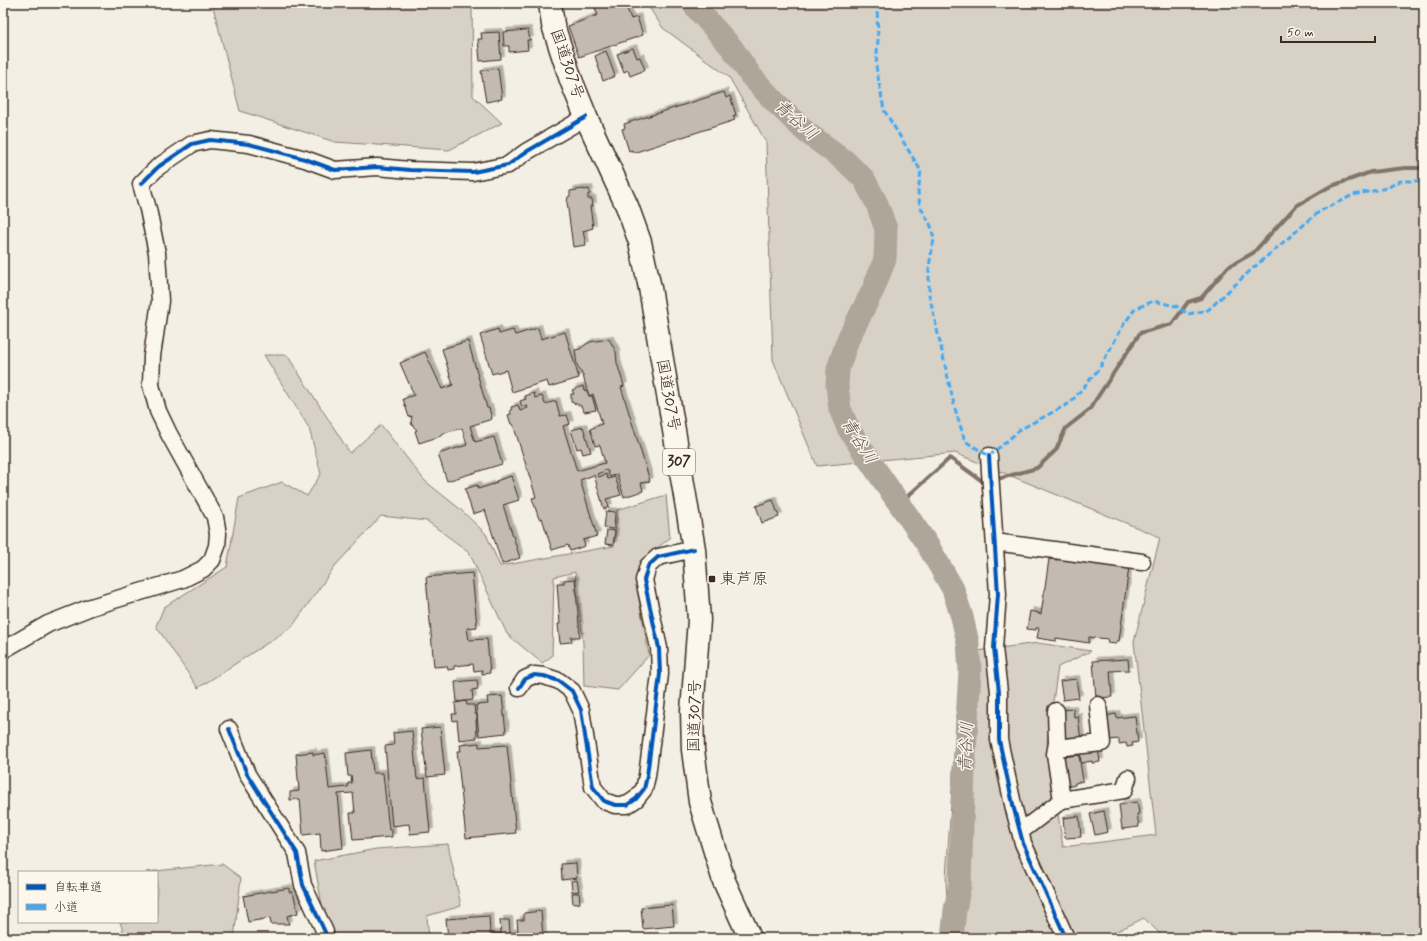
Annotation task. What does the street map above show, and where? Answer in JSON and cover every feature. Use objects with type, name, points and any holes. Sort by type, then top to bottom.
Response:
[{"type":"highway","name":"国道307号","points":[[550,3],[553,25],[570,80],[627,206],[640,242],[650,288],[694,549],[699,620],[692,711],[693,750],[700,802],[724,881],[750,938]]},
{"type":"street","points":[[3,650],[48,624],[91,607],[183,579],[203,569],[212,560],[217,546],[218,534],[215,517],[169,434],[158,410],[151,385],[152,356],[160,301],[157,253],[141,184],[158,167],[192,144],[210,140],[249,144],[305,159],[335,170],[377,167],[410,170],[473,172],[508,165],[526,152],[586,117]]},
{"type":"street","points":[[989,456],[998,594],[994,648],[999,692],[999,740],[1023,843],[1035,873],[1051,902],[1066,938]]},
{"type":"street","points":[[995,542],[1142,562]]},
{"type":"street","points":[[519,688],[525,679],[534,675],[544,676],[559,681],[572,691],[581,710],[593,787],[604,801],[615,805],[627,805],[636,799],[644,789],[646,782],[660,674],[658,648],[644,580],[648,566],[658,558],[694,549]]},
{"type":"street","points":[[1056,748],[1102,743],[1098,705]]},
{"type":"street","points":[[1056,711],[1058,743],[1055,754],[1062,800]]},
{"type":"street","points":[[229,729],[247,774],[297,853],[303,885],[325,932],[325,938]]},
{"type":"street","points":[[1020,832],[1062,800],[1124,790],[1128,778]]},
{"type":"shaded area","points":[[212,3],[472,3],[473,96],[502,123],[449,150],[335,142],[240,111]]},
{"type":"shaded area","points":[[646,3],[1424,3],[1424,938],[1164,938],[1144,918],[1103,938],[948,938],[946,878],[961,653],[1038,643],[1091,651],[1058,667],[1047,743],[1063,847],[1156,835],[1134,642],[1160,537],[955,453],[817,466],[773,360],[766,142],[729,77],[663,28]]},
{"type":"shaded area","points":[[264,355],[287,355],[350,453],[381,425],[425,481],[460,509],[486,534],[500,566],[614,546],[617,510],[666,495],[670,538],[640,561],[637,589],[649,655],[618,690],[584,686],[583,643],[575,572],[554,577],[552,656],[542,663],[507,634],[469,552],[427,521],[381,516],[335,566],[292,627],[198,688],[156,626],[164,607],[227,567],[239,498],[282,482],[307,496],[321,474],[309,428]]},
{"type":"shaded area","points":[[448,844],[461,906],[427,916],[429,938],[328,938],[314,861],[376,849]]},
{"type":"shaded area","points":[[222,864],[241,878],[234,938],[128,938],[124,934],[120,923],[158,923],[158,871],[156,871]]},
{"type":"building","points":[[616,5],[618,9],[626,6],[631,19],[637,17],[643,35],[579,57],[568,26],[598,15],[595,8],[600,6]]},
{"type":"building","points":[[528,30],[530,40],[527,40],[528,50],[509,52],[509,46],[504,46],[503,32]]},
{"type":"building","points":[[499,32],[501,59],[480,61],[478,39],[482,39],[481,33]]},
{"type":"building","points":[[633,48],[637,58],[640,57],[645,70],[630,76],[628,70],[624,72],[617,54]]},
{"type":"building","points":[[606,51],[615,76],[603,81],[595,56]]},
{"type":"building","points":[[498,68],[502,99],[486,102],[481,71]]},
{"type":"building","points":[[724,92],[726,98],[730,96],[736,115],[733,116],[735,120],[633,153],[632,150],[629,151],[622,129],[625,128],[624,124]]},
{"type":"building","points":[[589,189],[590,194],[588,194],[588,199],[592,199],[593,206],[590,206],[593,228],[583,231],[586,245],[573,247],[567,202],[568,197],[570,196],[570,191]]},
{"type":"building","points":[[538,328],[541,339],[565,332],[579,378],[549,387],[547,381],[512,392],[506,370],[492,374],[480,335],[498,329],[499,334],[513,330],[515,335]]},
{"type":"building","points":[[609,339],[616,352],[617,363],[624,386],[621,387],[650,481],[641,483],[643,491],[624,497],[617,474],[610,477],[607,470],[597,474],[599,477],[606,474],[608,479],[615,477],[621,495],[606,499],[609,507],[604,509],[594,475],[580,480],[597,536],[583,540],[585,546],[570,551],[568,545],[552,550],[542,518],[539,519],[532,498],[536,497],[513,424],[511,424],[508,415],[511,414],[511,407],[518,405],[520,411],[528,408],[527,406],[522,407],[520,401],[526,399],[525,396],[534,393],[535,398],[542,396],[545,404],[556,401],[560,416],[567,415],[570,424],[563,426],[577,471],[605,463],[600,445],[595,446],[590,429],[602,424],[593,394],[589,396],[583,376],[577,365],[575,350],[580,349],[590,342]]},
{"type":"building","points":[[468,341],[487,408],[489,408],[492,419],[470,426],[475,442],[494,437],[502,464],[447,481],[438,454],[467,445],[462,428],[441,434],[441,436],[419,443],[415,431],[417,430],[411,422],[412,416],[409,417],[403,399],[414,395],[400,363],[425,352],[442,389],[453,385],[442,349]]},
{"type":"building","points":[[583,386],[585,391],[587,390],[589,396],[592,396],[596,410],[584,412],[581,406],[571,402],[571,394],[574,394],[572,390]]},
{"type":"building","points":[[583,427],[591,452],[583,454],[581,448],[577,449],[571,430]]},
{"type":"building","points":[[511,476],[519,500],[503,505],[520,558],[502,564],[485,510],[473,514],[465,489],[477,485],[478,489],[497,483],[496,481]]},
{"type":"building","points":[[773,500],[779,517],[762,523],[756,506]]},
{"type":"building","points":[[606,511],[615,512],[614,529],[604,528]]},
{"type":"building","points":[[607,530],[615,531],[613,545],[605,544]]},
{"type":"building","points":[[1059,557],[1129,567],[1119,641],[1117,641],[1116,644],[1107,643],[1108,639],[1089,637],[1089,643],[1056,638],[1056,641],[1037,638],[1039,628],[1036,628],[1036,630],[1027,629],[1030,611],[1041,614],[1049,559],[1058,560]]},
{"type":"building","points":[[472,573],[477,627],[467,628],[469,640],[487,639],[490,673],[482,674],[482,670],[474,671],[473,664],[454,666],[454,669],[448,670],[447,666],[434,667],[426,577]]},
{"type":"building","points":[[575,579],[580,637],[571,637],[572,642],[560,643],[557,583],[564,583],[564,580]]},
{"type":"building","points":[[1128,659],[1129,670],[1110,671],[1112,697],[1096,698],[1093,661]]},
{"type":"building","points":[[1076,679],[1079,698],[1063,700],[1060,681]]},
{"type":"building","points":[[477,680],[478,689],[472,690],[473,700],[457,702],[455,682]]},
{"type":"building","points":[[502,696],[506,733],[479,736],[476,705],[488,704],[487,697]]},
{"type":"building","points":[[466,701],[467,705],[474,705],[475,714],[477,714],[477,738],[459,740],[457,720],[453,721],[452,714],[456,714],[455,703]]},
{"type":"building","points":[[1073,709],[1074,717],[1078,716],[1081,741],[1065,743],[1061,710]]},
{"type":"building","points":[[1116,714],[1117,718],[1135,716],[1138,742],[1132,743],[1133,746],[1127,747],[1126,743],[1119,744],[1119,739],[1109,740],[1105,716]]},
{"type":"building","points":[[440,727],[445,775],[427,777],[421,729]]},
{"type":"building","points":[[412,731],[417,779],[425,778],[430,832],[410,834],[409,824],[392,826],[385,746],[394,745],[393,733]]},
{"type":"building","points":[[479,743],[479,747],[507,745],[516,833],[466,838],[457,751],[461,751],[460,745]]},
{"type":"building","points":[[1098,748],[1100,762],[1092,763],[1092,761],[1081,763],[1080,750]]},
{"type":"building","points":[[371,750],[373,773],[383,773],[389,830],[392,830],[392,837],[353,840],[350,813],[355,813],[353,793],[338,794],[343,848],[321,851],[320,833],[303,835],[300,799],[290,800],[290,792],[299,791],[296,754],[313,752],[313,755],[325,753],[329,789],[348,787],[348,783],[352,783],[351,776],[348,776],[346,753]]},
{"type":"building","points":[[1079,755],[1083,781],[1067,787],[1062,757]]},
{"type":"building","points":[[1137,802],[1139,827],[1122,829],[1119,805]]},
{"type":"building","points":[[1104,811],[1108,832],[1095,835],[1090,814]]},
{"type":"building","points":[[1079,816],[1081,837],[1065,838],[1063,818]]},
{"type":"building","points":[[576,863],[577,878],[562,880],[561,864]]},
{"type":"building","points":[[577,880],[579,891],[572,892],[571,881]]},
{"type":"building","points":[[289,888],[289,892],[293,892],[298,913],[287,916],[289,924],[271,924],[270,918],[248,922],[243,896]]},
{"type":"building","points":[[572,893],[579,893],[580,903],[573,904]]},
{"type":"building","points":[[672,905],[674,926],[643,929],[641,908]]},
{"type":"building","points":[[541,911],[543,938],[448,938],[446,919],[489,916],[490,934],[501,934],[500,920],[509,920],[510,933],[518,932],[517,920],[524,920],[524,913]]},
{"type":"waterway","name":"青谷川","points":[[693,3],[732,48],[751,76],[774,101],[806,132],[844,160],[864,179],[877,204],[886,229],[885,259],[873,290],[848,339],[838,369],[837,386],[840,409],[848,428],[927,544],[953,589],[968,643],[970,671],[964,768],[960,884],[952,938]]},
{"type":"waterway","points":[[994,480],[1037,468],[1056,450],[1066,428],[1089,410],[1140,333],[1172,324],[1188,302],[1201,298],[1228,267],[1253,253],[1296,206],[1329,187],[1371,172],[1405,168],[1424,168]]},
{"type":"waterway","points":[[899,504],[950,458],[985,483],[987,482]]},
{"type":"marked path","points":[[877,3],[878,40],[876,66],[884,110],[921,171],[918,192],[920,206],[931,226],[934,239],[929,266],[929,294],[955,409],[965,441],[989,456],[1021,429],[1070,403],[1099,369],[1124,324],[1135,309],[1153,301],[1176,306],[1188,314],[1208,310],[1252,269],[1320,211],[1353,195],[1387,188],[1400,181],[1420,181],[1424,183]]},
{"type":"cycle path","points":[[141,184],[158,167],[192,144],[210,140],[249,144],[305,159],[335,170],[377,167],[410,170],[473,172],[508,165],[526,152],[586,117]]},
{"type":"cycle path","points":[[989,456],[998,594],[994,648],[999,692],[999,740],[1023,843],[1066,938]]},
{"type":"cycle path","points":[[519,688],[525,679],[534,675],[544,676],[559,681],[572,691],[581,710],[593,787],[604,801],[615,805],[627,805],[636,799],[644,789],[647,776],[660,674],[659,648],[644,580],[648,566],[658,557],[694,549]]},
{"type":"cycle path","points":[[229,729],[247,774],[297,853],[303,885],[325,932],[325,938]]},
{"type":"place","name":"東芦原","points":[[712,579]]}]
